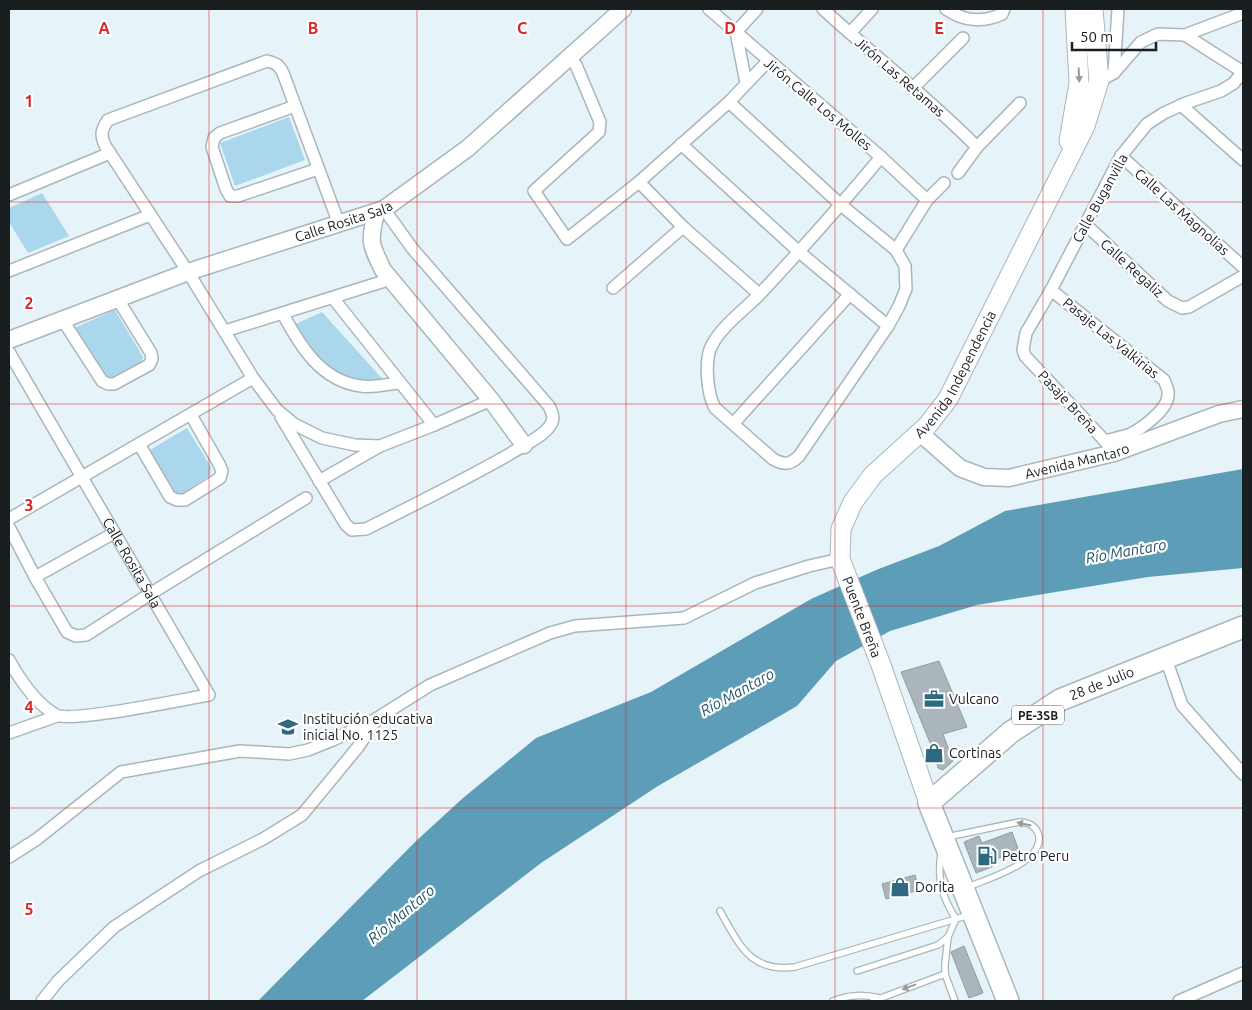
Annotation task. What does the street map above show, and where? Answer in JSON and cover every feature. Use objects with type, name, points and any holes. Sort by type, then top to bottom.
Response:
[{"type":"highway","name":"28 de Julio","points":[[929,803],[1010,732],[1060,700],[1243,627]]},
{"type":"highway","points":[[929,803],[964,889],[965,917],[1008,1001]]},
{"type":"main road","name":"Avenida Independencia","points":[[1064,166],[1079,82],[1075,9]]},
{"type":"main road","name":"Avenida Independencia","points":[[842,564],[841,529],[853,502],[873,475],[927,426],[948,399],[1085,126],[1106,77],[1093,9]]},
{"type":"main road","name":"Puente Breña","points":[[842,564],[929,803]]},
{"type":"street","name":"Calle Rosita Sala","points":[[9,340],[188,272],[380,211],[468,148],[622,9]]},
{"type":"street","name":"Jirón Calle Los Molles","points":[[709,9],[881,157],[927,200]]},
{"type":"street","points":[[746,83],[736,32],[757,9]]},
{"type":"street","name":"Jirón Las Retamas","points":[[823,9],[914,88],[977,147]]},
{"type":"street","points":[[850,34],[872,9]]},
{"type":"street","points":[[946,9],[955,15],[972,20],[991,19],[1003,12]]},
{"type":"street","points":[[1106,77],[1118,9]]},
{"type":"street","points":[[1106,77],[1141,42],[1158,34],[1185,35],[1241,12]]},
{"type":"street","points":[[1185,35],[1243,72]]},
{"type":"street","points":[[914,88],[963,38]]},
{"type":"street","points":[[569,57],[576,65],[600,122],[599,132],[534,191],[567,239],[639,182],[729,102],[768,61]]},
{"type":"street","points":[[339,224],[279,65],[267,61],[108,120],[101,132],[102,140],[110,153],[188,272],[210,311],[225,331],[253,378],[277,410],[346,525],[352,530],[366,529],[472,475],[524,445],[548,429],[553,421],[553,414],[549,406],[380,211],[370,234],[371,247],[383,270],[491,400],[524,445]]},
{"type":"street","name":"Calle Buganvilla","points":[[1023,350],[1026,333],[1051,290],[1121,156],[1147,124],[1164,112],[1221,91],[1234,84],[1243,72]]},
{"type":"street","points":[[729,102],[841,205],[896,250],[905,266],[906,289],[888,326],[799,456],[793,462],[787,464],[780,463],[715,408],[710,399],[708,354],[711,345],[718,336],[841,205],[881,157]]},
{"type":"street","points":[[958,173],[977,147],[1020,102]]},
{"type":"street","points":[[1182,105],[1243,160]]},
{"type":"street","points":[[295,106],[220,133],[214,138],[212,147],[226,189],[230,196],[238,196],[318,169]]},
{"type":"street","points":[[681,144],[798,251],[888,326]]},
{"type":"street","points":[[9,195],[110,153]]},
{"type":"street","name":"Calle Las Magnolias","points":[[1121,156],[1243,267]]},
{"type":"street","points":[[639,182],[682,227],[759,294]]},
{"type":"street","points":[[896,250],[927,200],[944,183]]},
{"type":"street","points":[[9,270],[150,215]]},
{"type":"street","name":"Calle Regaliz","points":[[1085,224],[1168,301],[1182,308],[1188,307],[1243,276]]},
{"type":"street","points":[[613,288],[682,227]]},
{"type":"street","points":[[225,331],[391,279]]},
{"type":"street","name":"Pasaje Las Valkirias","points":[[1051,290],[1164,380],[1167,388],[1169,396],[1165,405],[1148,422],[1109,447]]},
{"type":"street","points":[[733,424],[850,294]]},
{"type":"street","points":[[62,319],[102,381],[114,384],[149,366],[152,360],[151,353],[117,298]]},
{"type":"street","points":[[333,298],[434,425]]},
{"type":"street","points":[[283,314],[295,337],[314,362],[327,374],[342,382],[363,387],[399,383]]},
{"type":"street","name":"Pasaje Breña","points":[[1023,350],[1031,363],[1109,447]]},
{"type":"street","name":"Calle Rosita Sala","points":[[9,352],[209,695],[88,716],[58,716]]},
{"type":"street","points":[[9,519],[253,378]]},
{"type":"street","points":[[319,481],[380,446],[491,400]]},
{"type":"street","name":"Avenida Mantaro","points":[[920,433],[960,468],[984,477],[1008,478],[1219,414],[1243,409]]},
{"type":"street","points":[[277,410],[294,424],[322,438],[355,445],[380,446]]},
{"type":"street","points":[[139,444],[170,497],[177,500],[185,500],[220,478],[222,471],[191,415]]},
{"type":"street","points":[[9,527],[34,576],[68,632],[76,636],[86,635],[306,498]]},
{"type":"street","points":[[34,576],[114,533]]},
{"type":"street","points":[[9,857],[37,839],[121,772],[240,751],[289,754],[308,750],[376,719],[430,685],[550,633],[575,626],[684,618],[755,583],[809,566],[842,564]]},
{"type":"street","points":[[1166,659],[1182,705],[1243,774]]},
{"type":"street","points":[[9,660],[21,682],[38,700],[58,716]]},
{"type":"street","points":[[9,733],[58,716]]},
{"type":"street","points":[[42,1001],[58,981],[114,927],[199,871],[264,838],[302,814],[358,747],[376,719]]},
{"type":"street","points":[[1179,1001],[1243,973]]},
{"type":"lane","points":[[964,889],[1018,865],[1029,858],[1039,842],[1035,827],[1028,823],[1019,822],[943,838],[940,880],[944,898],[965,917]]},
{"type":"lane","points":[[720,911],[743,950],[765,966],[780,969],[794,967],[965,917]]},
{"type":"lane","points":[[857,971],[938,945],[948,937],[965,917]]},
{"type":"lane","points":[[948,937],[945,964],[946,974],[955,1001]]},
{"type":"lane","points":[[832,1001],[863,994],[876,1000],[946,974]]},
{"type":"shaded area","points":[[289,117],[305,160],[235,186],[220,143]]},
{"type":"shaded area","points":[[42,193],[69,236],[28,253],[9,222],[9,208]]},
{"type":"shaded area","points":[[115,310],[143,357],[141,363],[111,381],[104,380],[74,328]]},
{"type":"shaded area","points":[[322,312],[387,384],[336,378],[291,326]]},
{"type":"shaded area","points":[[187,428],[211,467],[210,475],[181,495],[172,494],[148,451]]},
{"type":"water","name":"Río Mantaro","points":[[1243,469],[1243,568],[1148,577],[977,605],[890,631],[836,661],[797,706],[658,786],[541,863],[362,1001],[258,1001],[415,842],[463,798],[536,738],[651,692],[811,599],[876,570],[939,546],[1005,511]]},
{"type":"building","name":"Vulcano","points":[[939,661],[967,727],[943,734],[953,761],[943,770],[938,768],[933,750],[901,672]]},
{"type":"building","name":"Petro Peru","points":[[1012,832],[1019,851],[990,861],[992,867],[976,873],[964,842],[979,836],[982,843]]},
{"type":"building","name":"Dorita","points":[[915,875],[919,890],[886,899],[882,884]]},
{"type":"building","points":[[964,946],[983,993],[969,998],[951,952]]},
{"type":"place","name":"Vulcano","points":[[934,699]]},
{"type":"place","name":"Institución educativa inicial No. 1125","points":[[288,727]]},
{"type":"place","name":"Cortinas","points":[[934,753]]},
{"type":"place","name":"Petro Peru","points":[[987,856]]},
{"type":"place","name":"Dorita","points":[[900,887]]}]
